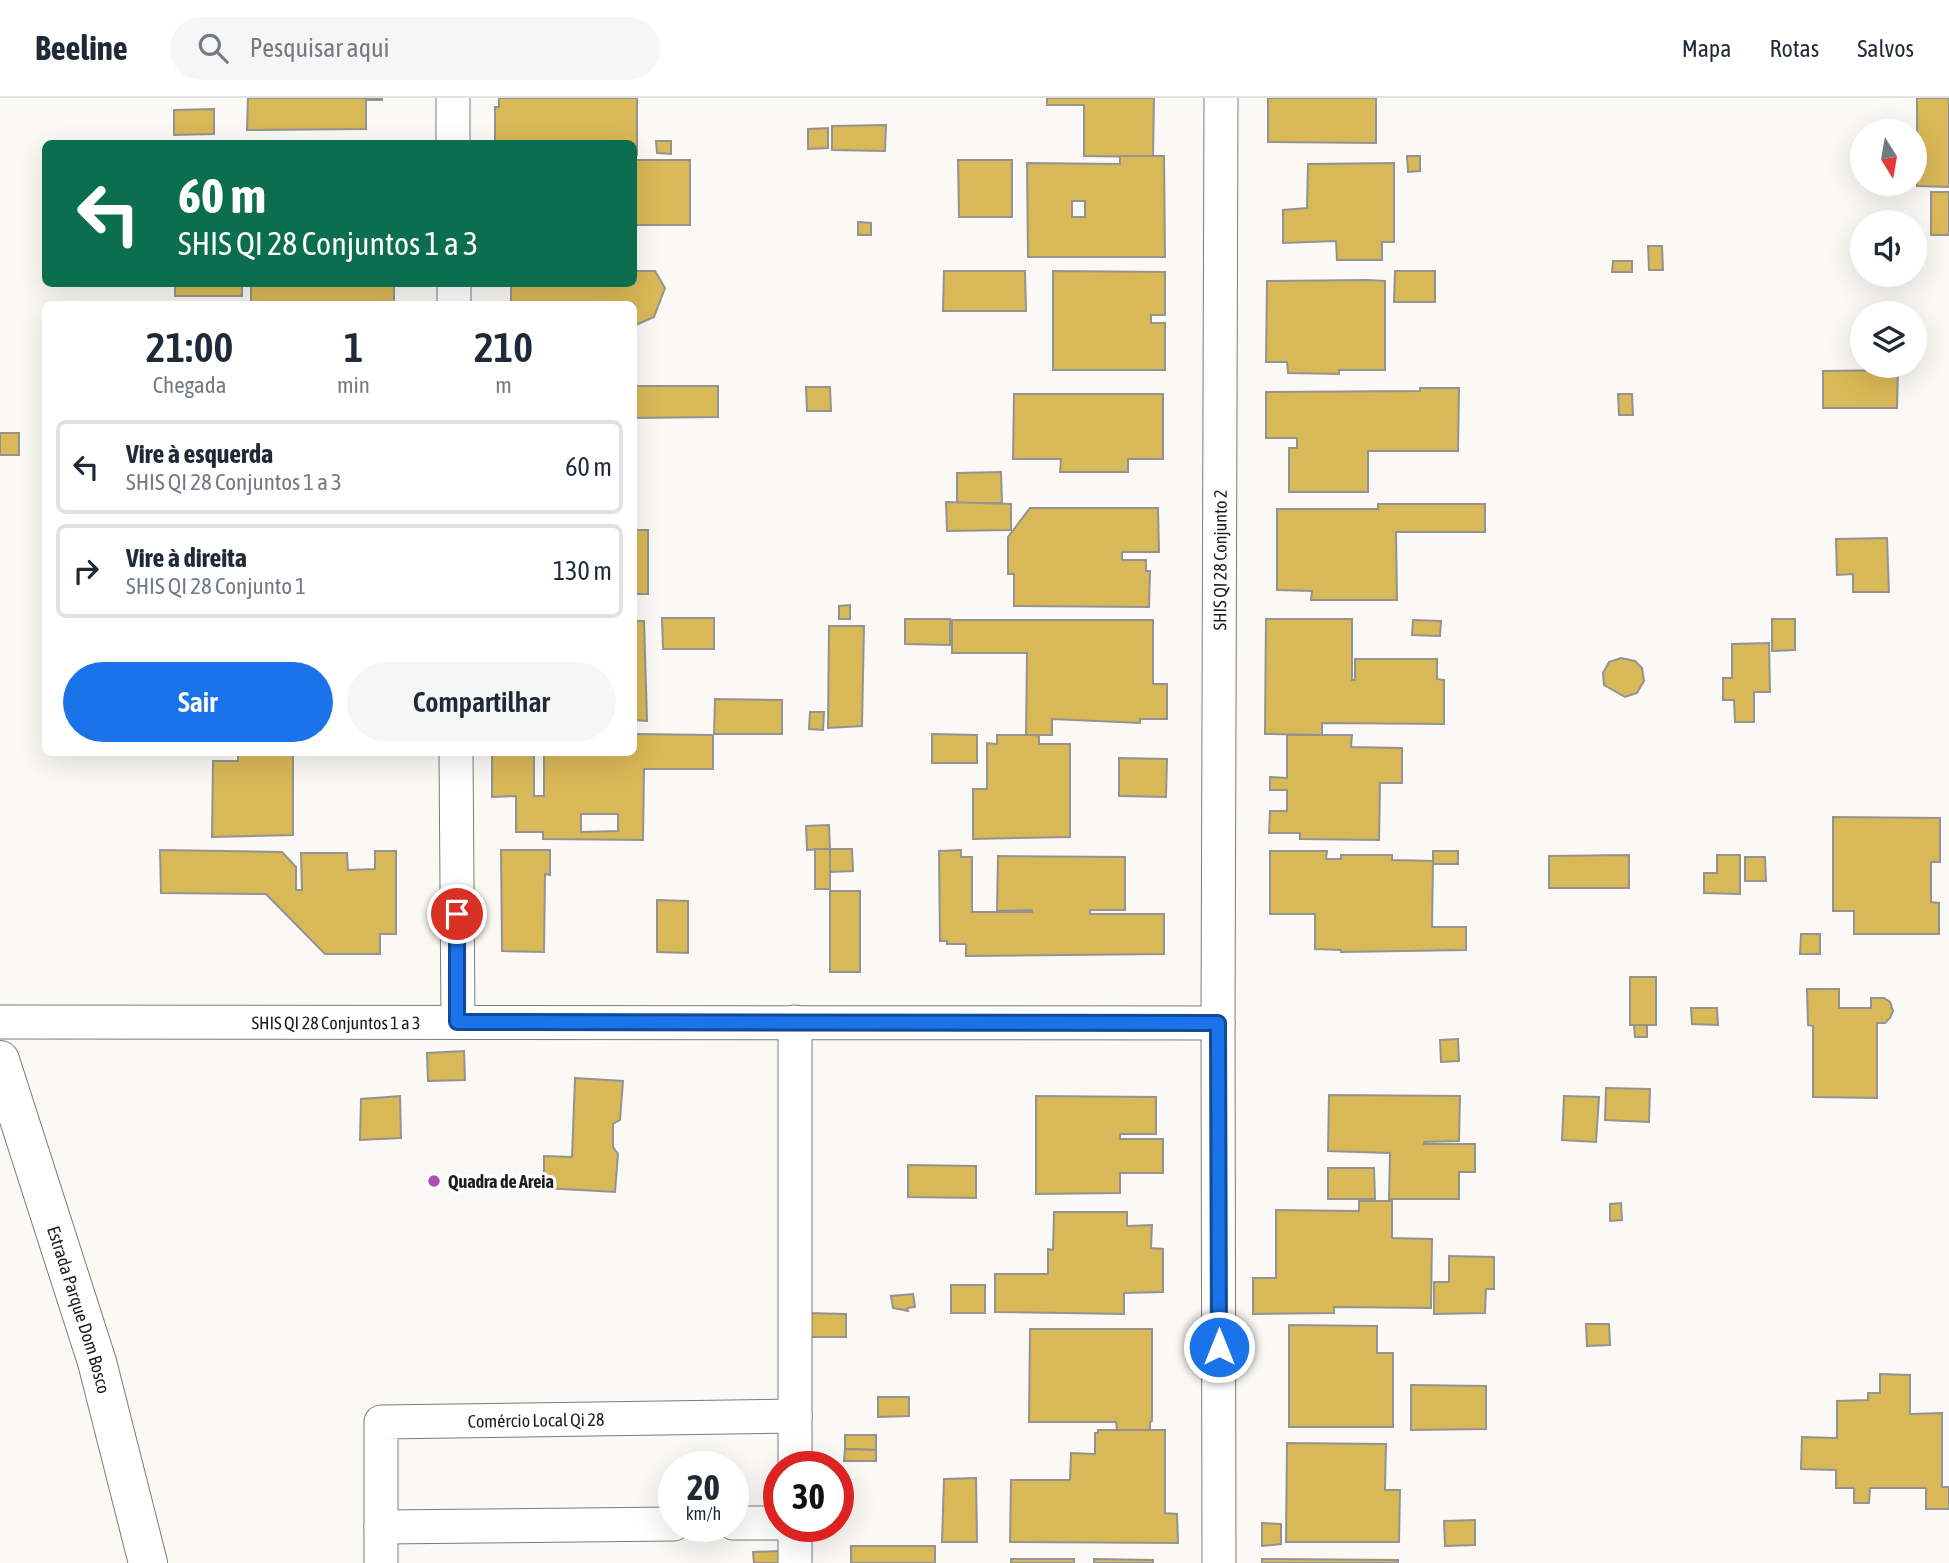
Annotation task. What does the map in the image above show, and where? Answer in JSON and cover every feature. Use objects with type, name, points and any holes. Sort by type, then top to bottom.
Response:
[{"type":"main road","name":"Estrada Parque Dom Bosco","points":[[0,1060],[97,1362],[148,1563]]},
{"type":"street","points":[[453,98],[453,140]]},
{"type":"street","name":"SHIS QI 28 Conjunto 2","points":[[1219,1563],[1221,98]]},
{"type":"street","points":[[456,756],[457,1022]]},
{"type":"street","name":"SHIS QI 28 Conjuntos 1 a 3","points":[[0,1022],[1218,1023]]},
{"type":"street","points":[[795,1023],[795,1451]]},
{"type":"street","name":"Comércio Local Qi 28","points":[[381,1563],[381,1422],[794,1416]]},
{"type":"street","points":[[381,1527],[658,1524]]},
{"type":"street","points":[[795,1542],[795,1563]]},
{"type":"building","points":[[248,98],[382,100],[366,100],[366,129],[247,130]]},
{"type":"building","points":[[499,98],[637,98],[637,140],[495,140],[495,107],[499,107]]},
{"type":"building","points":[[1047,98],[1154,98],[1153,157],[1084,156],[1084,105],[1047,105]]},
{"type":"building","points":[[1268,98],[1376,98],[1376,143],[1268,142]]},
{"type":"building","points":[[1917,98],[1949,98],[1949,187],[1927,186],[1927,119],[1917,119]]},
{"type":"building","points":[[214,109],[214,134],[174,135],[174,110]]},
{"type":"building","points":[[886,125],[885,151],[832,150],[832,126]]},
{"type":"building","points":[[828,128],[828,148],[808,149],[808,129]]},
{"type":"building","points":[[656,141],[671,141],[671,154],[657,153]]},
{"type":"building","points":[[1120,156],[1164,156],[1165,257],[1028,257],[1027,163],[1120,164]],"holes":[[[1072,201],[1085,201],[1085,217],[1072,217]]]},
{"type":"building","points":[[1407,156],[1420,156],[1420,171],[1408,172]]},
{"type":"building","points":[[637,160],[690,160],[690,225],[637,225]]},
{"type":"building","points":[[958,160],[1012,160],[1012,217],[959,217]]},
{"type":"building","points":[[1394,163],[1394,242],[1382,242],[1382,260],[1337,260],[1336,241],[1283,243],[1283,210],[1307,208],[1308,164]]},
{"type":"building","points":[[1931,192],[1949,192],[1949,235],[1931,235]]},
{"type":"building","points":[[858,222],[871,223],[871,235],[858,235]]},
{"type":"building","points":[[1648,246],[1662,246],[1663,270],[1649,270]]},
{"type":"building","points":[[1613,261],[1632,261],[1632,272],[1612,272]]},
{"type":"building","points":[[637,271],[655,271],[665,288],[654,317],[637,325],[637,301],[511,301],[511,287],[637,287]]},
{"type":"building","points":[[944,271],[1025,271],[1026,311],[943,311]]},
{"type":"building","points":[[1053,271],[1165,272],[1165,315],[1151,315],[1151,323],[1165,323],[1165,370],[1053,370]]},
{"type":"building","points":[[1395,271],[1435,271],[1435,302],[1394,302]]},
{"type":"building","points":[[1267,281],[1385,281],[1385,370],[1339,370],[1339,374],[1288,373],[1287,362],[1266,362]]},
{"type":"building","points":[[175,287],[242,287],[242,296],[175,296]]},
{"type":"building","points":[[251,287],[394,287],[394,301],[251,301]]},
{"type":"building","points":[[1823,371],[1850,371],[1850,378],[1898,378],[1897,408],[1823,408]]},
{"type":"building","points":[[637,386],[718,386],[718,417],[637,418]]},
{"type":"building","points":[[806,387],[830,387],[831,411],[807,411]]},
{"type":"building","points":[[1420,388],[1459,388],[1458,451],[1368,451],[1368,492],[1289,492],[1289,448],[1297,448],[1297,438],[1266,438],[1266,392],[1420,391]]},
{"type":"building","points":[[1014,394],[1163,394],[1163,459],[1128,459],[1128,472],[1060,472],[1061,459],[1013,459]]},
{"type":"building","points":[[1618,394],[1632,394],[1633,415],[1619,415]]},
{"type":"building","points":[[0,433],[19,433],[19,455],[0,455]]},
{"type":"building","points":[[1001,472],[1002,503],[957,503],[957,473]]},
{"type":"building","points":[[946,502],[1011,504],[1011,530],[947,531]]},
{"type":"building","points":[[1378,504],[1485,504],[1485,532],[1396,532],[1397,600],[1311,600],[1312,591],[1277,590],[1277,509],[1378,509]]},
{"type":"building","points":[[1030,508],[1158,508],[1159,552],[1122,552],[1122,560],[1146,560],[1146,571],[1150,571],[1149,607],[1014,606],[1014,574],[1008,574],[1008,537]]},
{"type":"building","points":[[637,530],[648,530],[648,594],[637,594]]},
{"type":"building","points":[[1887,538],[1889,592],[1853,592],[1853,574],[1837,575],[1836,539]]},
{"type":"building","points":[[850,605],[850,619],[839,619],[839,606]]},
{"type":"building","points":[[662,618],[714,618],[714,649],[663,649]]},
{"type":"building","points":[[905,619],[950,619],[950,645],[905,644]]},
{"type":"building","points":[[1266,619],[1352,619],[1352,680],[1355,680],[1355,659],[1437,659],[1437,679],[1444,680],[1444,724],[1322,723],[1322,735],[1265,734]]},
{"type":"building","points":[[1772,619],[1795,619],[1795,650],[1772,651]]},
{"type":"building","points":[[952,620],[1153,620],[1153,684],[1167,684],[1167,719],[1140,719],[1140,723],[1052,719],[1052,735],[1026,735],[1027,653],[952,653]]},
{"type":"building","points":[[1413,620],[1441,621],[1440,636],[1412,635]]},
{"type":"building","points":[[637,621],[644,621],[647,721],[637,720]]},
{"type":"building","points":[[829,626],[864,626],[862,726],[828,728]]},
{"type":"building","points":[[1769,643],[1770,692],[1754,692],[1754,722],[1735,722],[1734,700],[1723,700],[1723,678],[1732,678],[1732,644]]},
{"type":"building","points":[[1621,658],[1635,661],[1642,668],[1644,681],[1637,693],[1625,697],[1604,685],[1603,673],[1609,662]]},
{"type":"building","points":[[715,699],[782,700],[782,734],[714,734]]},
{"type":"building","points":[[810,712],[824,712],[823,730],[809,729]]},
{"type":"building","points":[[637,734],[713,735],[713,769],[644,769],[643,840],[543,839],[543,832],[516,832],[516,796],[492,797],[492,756],[534,756],[534,796],[544,796],[544,756],[637,756]],"holes":[[[581,814],[618,814],[618,831],[581,832]]]},
{"type":"building","points":[[932,734],[977,735],[977,763],[932,763]]},
{"type":"building","points":[[997,735],[1035,735],[1039,736],[1039,744],[1070,744],[1070,837],[973,839],[973,789],[987,789],[987,743],[997,744]]},
{"type":"building","points":[[1287,735],[1352,735],[1351,747],[1402,748],[1402,783],[1380,783],[1379,840],[1300,839],[1300,833],[1269,833],[1270,811],[1287,811],[1287,790],[1270,790],[1270,777],[1287,778]]},
{"type":"building","points":[[238,756],[293,756],[293,835],[212,837],[213,761],[238,761]]},
{"type":"building","points":[[1119,758],[1167,759],[1166,797],[1119,796]]},
{"type":"building","points":[[1833,817],[1940,818],[1940,862],[1931,862],[1931,902],[1939,903],[1939,934],[1854,934],[1854,911],[1833,911]]},
{"type":"building","points":[[829,825],[830,849],[807,850],[806,826]]},
{"type":"building","points":[[815,849],[830,849],[830,889],[815,889]]},
{"type":"building","points":[[830,849],[852,849],[853,871],[830,872]]},
{"type":"building","points":[[160,850],[282,852],[296,867],[296,890],[302,890],[301,853],[347,853],[348,870],[375,869],[375,851],[396,851],[396,934],[380,934],[380,954],[325,954],[266,894],[161,893]]},
{"type":"building","points":[[501,850],[550,850],[550,875],[545,874],[544,952],[502,951]]},
{"type":"building","points":[[961,850],[961,857],[972,857],[972,912],[1032,912],[997,911],[998,856],[1125,857],[1125,910],[1090,910],[1090,914],[1164,914],[1164,954],[966,956],[966,944],[947,944],[947,941],[940,941],[939,851]]},
{"type":"building","points":[[1270,851],[1327,851],[1326,859],[1341,859],[1341,855],[1392,855],[1392,860],[1433,861],[1432,927],[1466,927],[1466,950],[1341,952],[1315,949],[1315,914],[1270,914]]},
{"type":"building","points":[[1433,851],[1458,851],[1458,864],[1433,864]]},
{"type":"building","points":[[1629,855],[1629,888],[1549,888],[1549,856]]},
{"type":"building","points":[[1717,855],[1740,855],[1740,894],[1704,893],[1704,873],[1717,873]]},
{"type":"building","points":[[1745,857],[1765,857],[1766,881],[1745,881]]},
{"type":"building","points":[[830,891],[860,891],[860,972],[830,972]]},
{"type":"building","points":[[657,900],[688,901],[688,953],[657,952]]},
{"type":"building","points":[[1801,934],[1820,934],[1820,954],[1800,954]]},
{"type":"building","points":[[1630,977],[1656,977],[1656,1025],[1630,1025]]},
{"type":"building","points":[[1807,989],[1839,989],[1839,1008],[1871,1008],[1871,998],[1884,998],[1890,1002],[1893,1011],[1890,1018],[1885,1023],[1877,1023],[1877,1098],[1813,1097],[1813,1026],[1808,1025]]},
{"type":"building","points":[[1691,1008],[1717,1008],[1718,1025],[1692,1024]]},
{"type":"building","points":[[1634,1025],[1647,1025],[1647,1037],[1635,1037]]},
{"type":"building","points":[[1458,1039],[1459,1061],[1441,1062],[1440,1040]]},
{"type":"building","points":[[464,1051],[465,1080],[428,1081],[427,1053]]},
{"type":"building","points":[[575,1078],[623,1081],[620,1120],[613,1124],[613,1147],[618,1154],[615,1192],[544,1188],[544,1156],[572,1157]]},
{"type":"building","points":[[1606,1088],[1650,1089],[1649,1122],[1605,1120]]},
{"type":"building","points":[[1329,1095],[1460,1096],[1459,1141],[1424,1142],[1475,1144],[1475,1172],[1459,1172],[1459,1199],[1389,1199],[1390,1153],[1328,1151]]},
{"type":"building","points":[[400,1096],[401,1138],[360,1140],[361,1099]]},
{"type":"building","points":[[1036,1096],[1156,1097],[1156,1134],[1120,1134],[1120,1139],[1163,1139],[1163,1173],[1120,1173],[1120,1193],[1036,1194]]},
{"type":"building","points":[[1564,1096],[1599,1097],[1596,1142],[1562,1140]]},
{"type":"building","points":[[908,1165],[976,1166],[976,1198],[908,1197]]},
{"type":"building","points":[[1328,1168],[1374,1168],[1375,1199],[1328,1199]]},
{"type":"building","points":[[1359,1201],[1392,1201],[1392,1238],[1432,1239],[1431,1308],[1334,1307],[1334,1313],[1253,1314],[1253,1278],[1276,1278],[1276,1210],[1359,1211]]},
{"type":"building","points":[[1621,1203],[1622,1220],[1610,1221],[1610,1204]]},
{"type":"building","points":[[1054,1212],[1127,1212],[1127,1226],[1152,1225],[1151,1248],[1163,1249],[1163,1292],[1124,1293],[1124,1314],[995,1312],[995,1274],[1048,1274],[1048,1249],[1053,1250]]},
{"type":"building","points":[[1449,1256],[1494,1257],[1494,1289],[1486,1289],[1485,1313],[1434,1314],[1434,1282],[1449,1282]]},
{"type":"building","points":[[951,1285],[985,1285],[985,1313],[951,1313]]},
{"type":"building","points":[[913,1294],[915,1307],[907,1308],[908,1311],[893,1308],[891,1296]]},
{"type":"building","points":[[808,1313],[846,1314],[846,1337],[808,1337]]},
{"type":"building","points":[[1586,1324],[1609,1324],[1610,1345],[1587,1346]]},
{"type":"building","points":[[1289,1325],[1377,1326],[1377,1353],[1393,1353],[1393,1427],[1289,1427]]},
{"type":"building","points":[[1030,1329],[1152,1329],[1150,1430],[1117,1430],[1116,1422],[1029,1422]]},
{"type":"building","points":[[1880,1374],[1910,1375],[1910,1414],[1942,1413],[1942,1487],[1949,1487],[1949,1509],[1926,1509],[1926,1488],[1870,1488],[1869,1503],[1854,1503],[1854,1488],[1836,1488],[1836,1470],[1801,1469],[1802,1437],[1837,1438],[1837,1401],[1868,1400],[1868,1393],[1880,1393]]},
{"type":"building","points":[[1411,1385],[1486,1386],[1486,1429],[1411,1430]]},
{"type":"building","points":[[878,1397],[909,1397],[909,1416],[878,1417]]},
{"type":"building","points":[[1098,1430],[1165,1430],[1165,1513],[1177,1514],[1178,1543],[1010,1542],[1011,1480],[1070,1480],[1071,1453],[1095,1454],[1095,1433],[1098,1433]]},
{"type":"building","points":[[845,1435],[876,1435],[876,1450],[845,1449]]},
{"type":"building","points":[[1287,1443],[1386,1444],[1385,1490],[1400,1490],[1399,1542],[1286,1542]]},
{"type":"building","points":[[876,1450],[876,1461],[854,1461],[854,1451],[845,1451]]},
{"type":"building","points":[[976,1478],[977,1542],[942,1542],[944,1479]]},
{"type":"building","points":[[1475,1520],[1475,1545],[1445,1546],[1444,1521]]},
{"type":"building","points":[[1262,1523],[1281,1524],[1281,1544],[1262,1546]]},
{"type":"building","points":[[851,1546],[935,1546],[935,1563],[851,1563]]},
{"type":"building","points":[[780,1551],[780,1563],[754,1563],[753,1552]]},
{"type":"building","points":[[1011,1559],[1074,1559],[1074,1563],[1011,1563]]},
{"type":"building","points":[[1094,1559],[1153,1560],[1153,1563],[1094,1563]]},
{"type":"building","points":[[1262,1559],[1398,1560],[1398,1563],[1262,1563]]},
{"type":"place","name":"Quadra de Areia","points":[[434,1181]]},
{"type":"route","points":[[457,914],[457,1022],[1218,1023],[1219,1347]]}]
